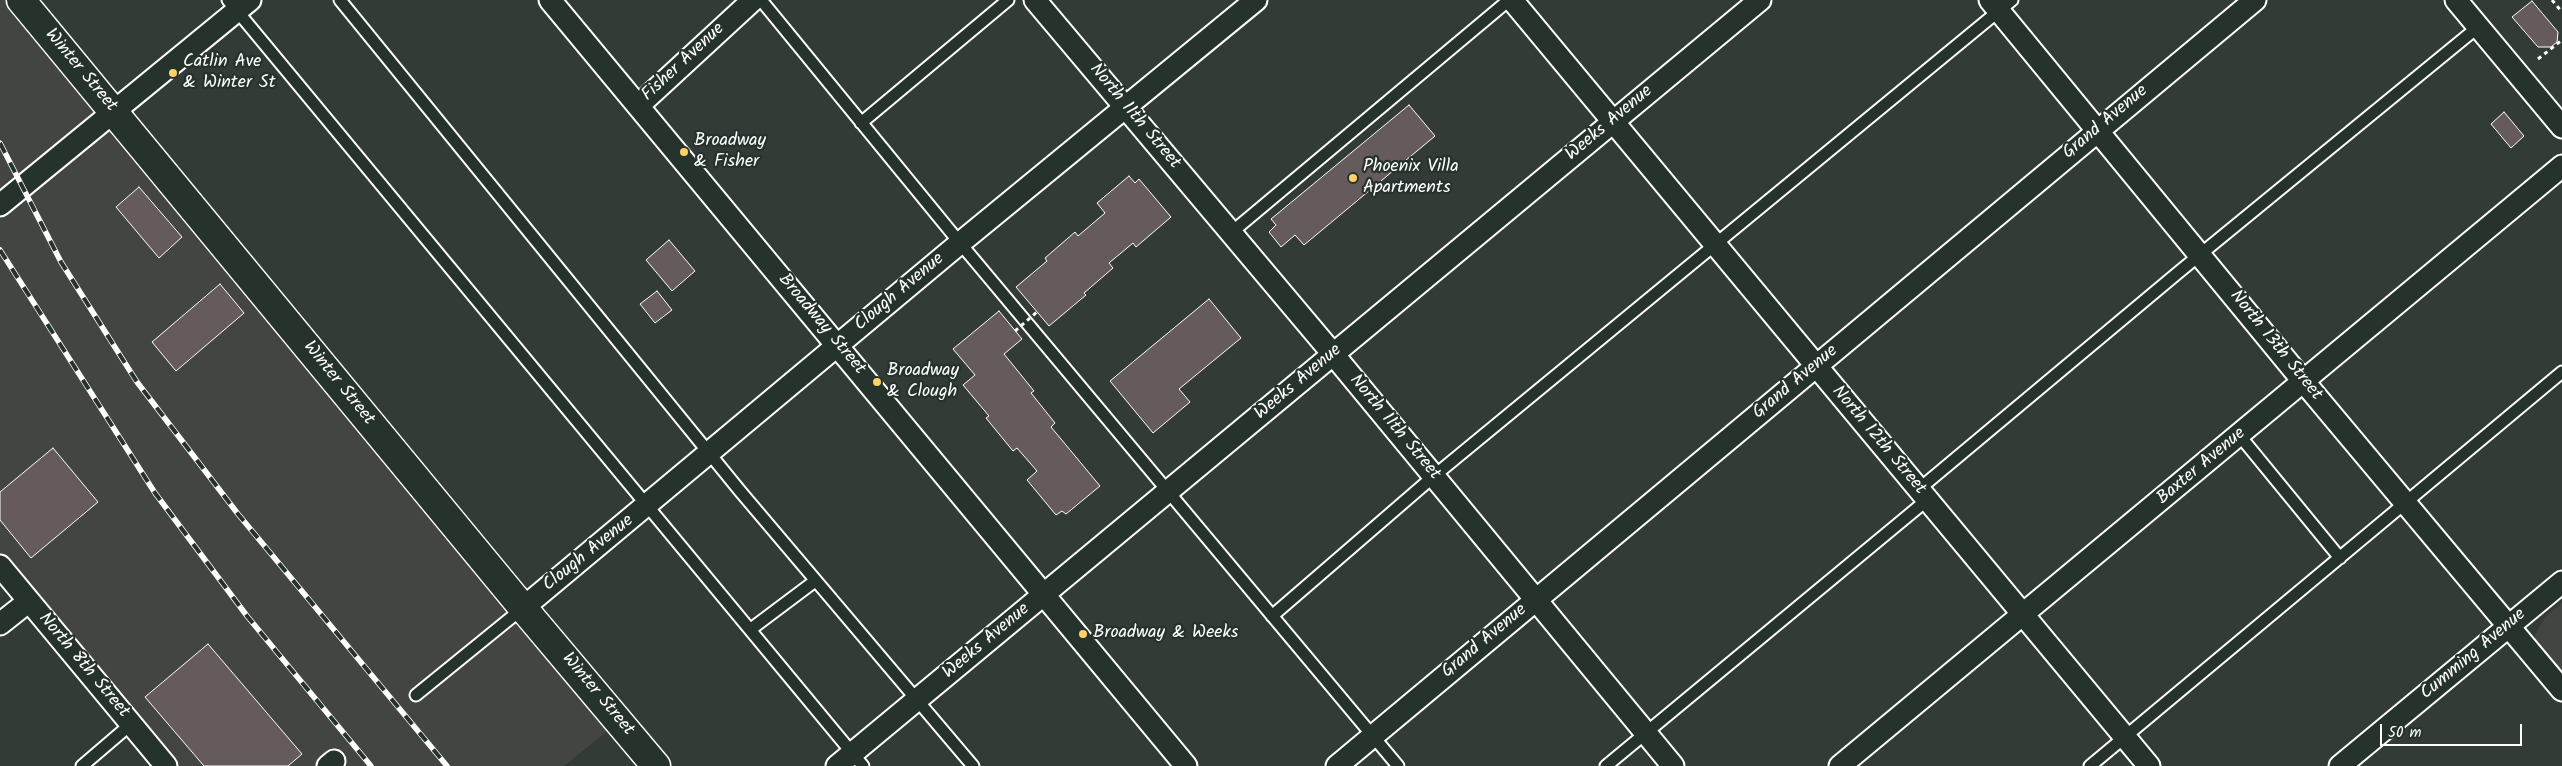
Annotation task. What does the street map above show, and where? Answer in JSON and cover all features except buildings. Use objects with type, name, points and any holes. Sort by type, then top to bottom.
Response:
[{"type":"street","name":"Winter Street","points":[[21,0],[523,608],[656,766]]},
{"type":"street","name":"Broadway Street","points":[[550,0],[1186,766]]},
{"type":"street","name":"Fisher Avenue","points":[[638,106],[753,0]]},
{"type":"street","name":"North 11th Street","points":[[1035,0],[1334,354],[1673,766]]},
{"type":"street","name":"Clough Avenue","points":[[523,608],[960,243],[1127,108],[1256,0]]},
{"type":"street","name":"North 12th Street","points":[[1511,0],[2022,616],[2149,766]]},
{"type":"street","name":"Weeks Avenue","points":[[851,762],[918,699],[1760,0]]},
{"type":"street","name":"Grand Avenue","points":[[1337,766],[2255,0]]},
{"type":"street","points":[[2456,0],[2562,127]]},
{"type":"street","points":[[0,205],[114,112],[238,4]]},
{"type":"street","name":"North 13th Street","points":[[2000,4],[2098,130],[2304,382],[2562,690]]},
{"type":"street","name":"Baxter Avenue","points":[[1840,766],[2240,436],[2562,166]]},
{"type":"street","name":"North 8th Street","points":[[0,566],[166,766]]},
{"type":"street","name":"Cumming Avenue","points":[[2340,766],[2562,582]]},
{"type":"street","points":[[0,624],[29,601]]},
{"type":"lane","points":[[340,0],[815,581],[918,699],[973,766]]},
{"type":"lane","points":[[761,0],[960,243],[1169,490],[1398,766]]},
{"type":"lane","points":[[861,123],[1008,0]]},
{"type":"lane","points":[[1232,232],[1511,0]]},
{"type":"lane","points":[[238,4],[647,506],[751,629],[851,762]]},
{"type":"lane","points":[[1272,616],[1434,476],[1715,246],[2000,4]]},
{"type":"lane","points":[[1606,766],[2200,255],[2478,27]]},
{"type":"lane","points":[[2090,766],[2562,372]]},
{"type":"lane","points":[[2240,436],[2340,558]]},
{"type":"lane","points":[[751,629],[815,581]]},
{"type":"lane","points":[[416,695],[523,608]]},
{"type":"lane","points":[[82,766],[131,724]]},
{"type":"path","points":[[2552,0],[2562,12]]},
{"type":"path","points":[[2538,59],[2562,40]]},
{"type":"path","points":[[1015,330],[1037,312]]},
{"type":"shaded area","points":[[0,0],[21,0],[620,721],[564,766],[166,766],[0,566]]},
{"type":"shaded area","points":[[2562,603],[2562,680],[2536,645],[2535,635],[2545,617]]},
{"type":"railway","points":[[0,143],[61,262],[137,382],[238,514],[447,766]]},
{"type":"railway","points":[[0,250],[155,493],[247,616],[371,766]]},
{"type":"place","name":"Catlin Ave & Winter St","points":[[173,73]]},
{"type":"place","name":"Broadway & Fisher","points":[[684,152]]},
{"type":"place","name":"Phoenix Villa Apartments","points":[[1353,178]]},
{"type":"place","name":"Broadway & Clough","points":[[877,382]]},
{"type":"place","name":"Broadway & Weeks","points":[[1083,634]]}]
